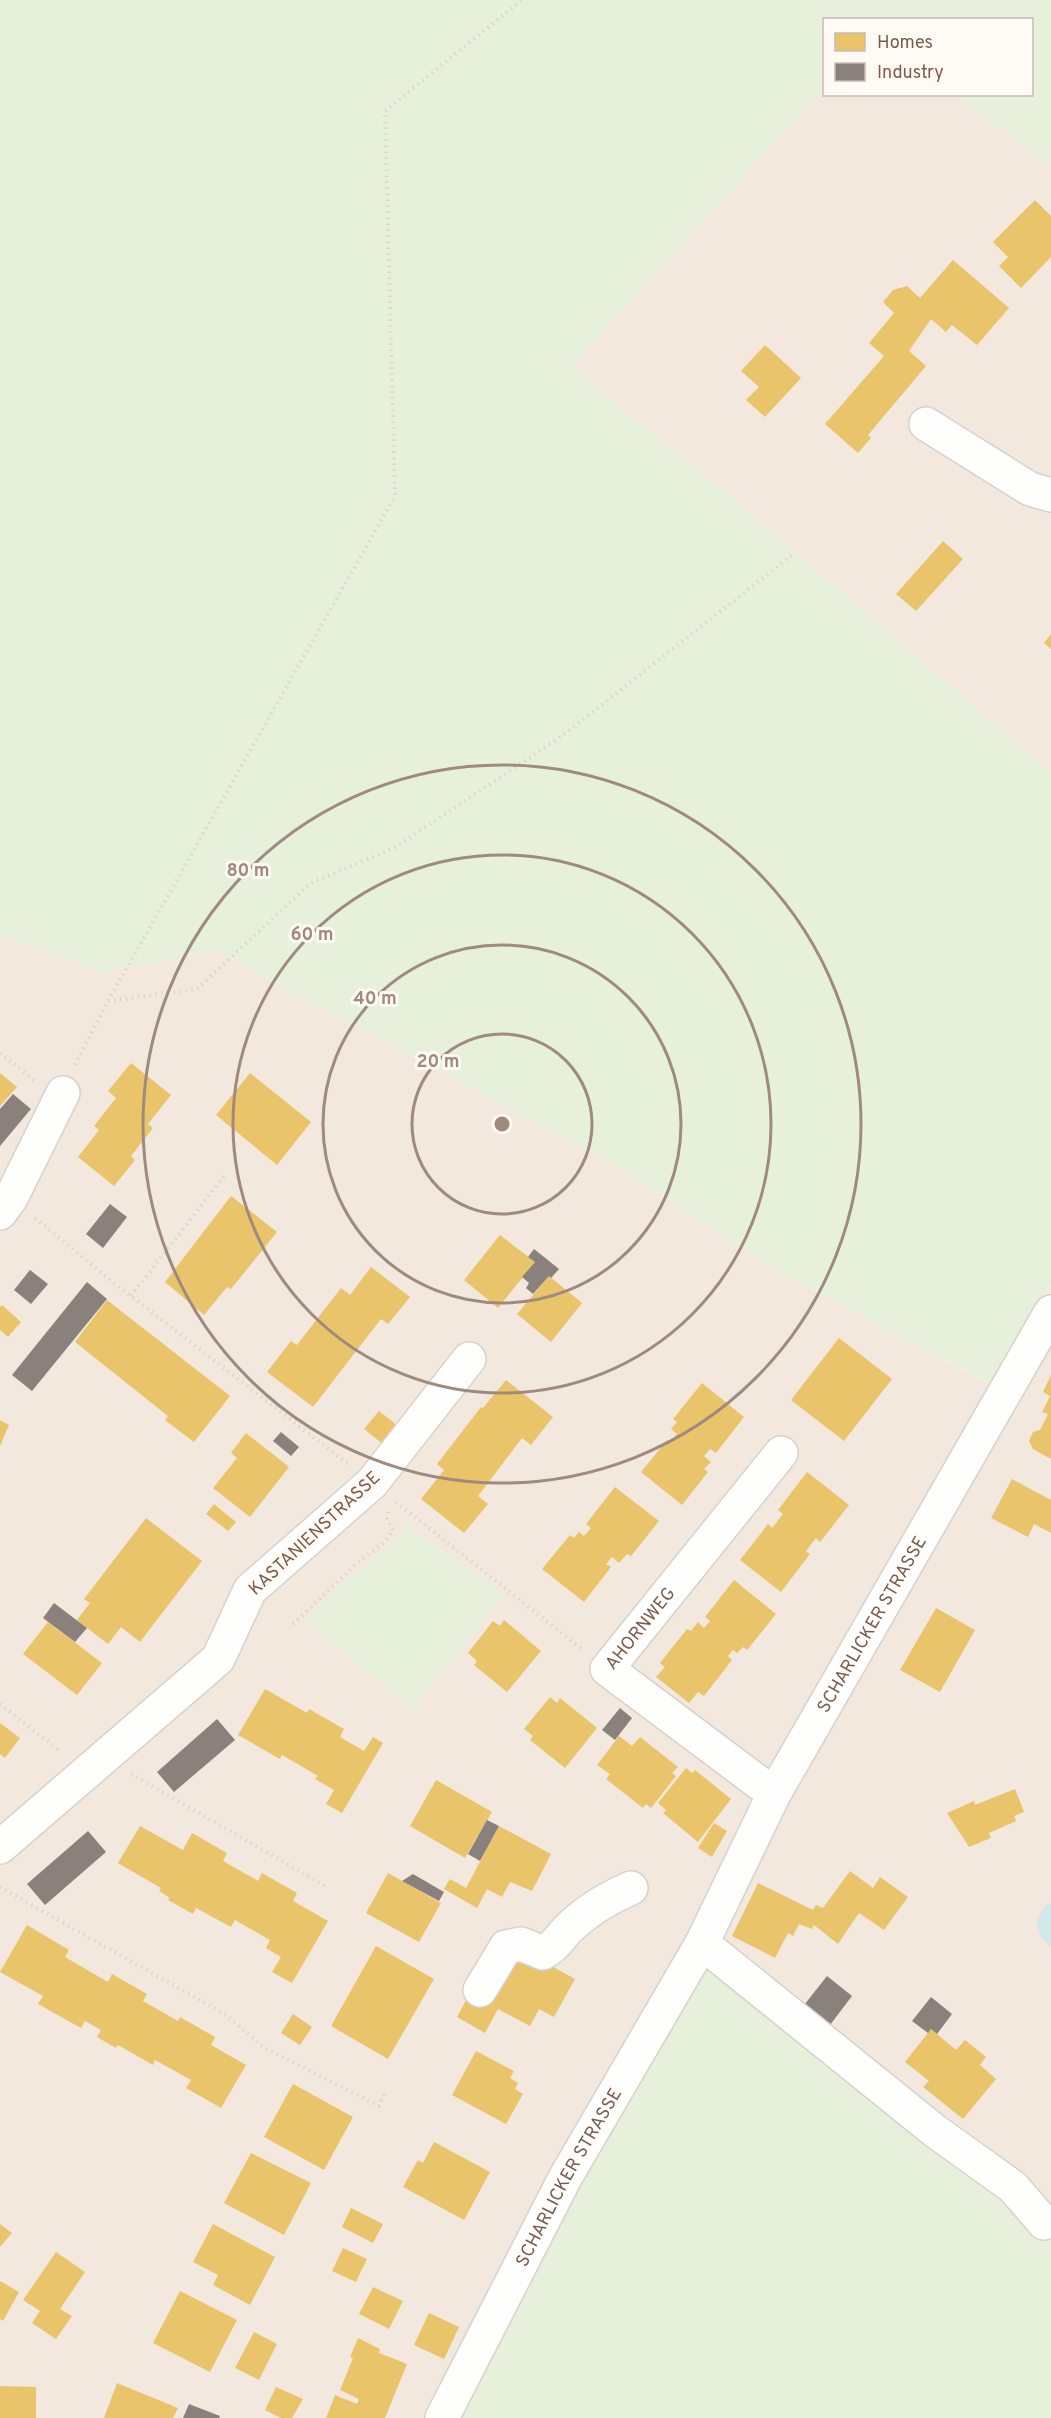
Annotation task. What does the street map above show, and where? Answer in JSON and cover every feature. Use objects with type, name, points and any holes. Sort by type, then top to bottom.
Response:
[{"type":"street","points":[[926,424],[1030,489],[1051,495]]},
{"type":"street","points":[[5,1205],[61,1096]]},
{"type":"street","name":"SCHARLICKER STRASSE","points":[[442,2418],[565,2178],[702,1943],[774,1794],[1048,1324]]},
{"type":"street","name":"KASTANIENSTRASSE","points":[[0,1847],[218,1659],[250,1590],[372,1483],[469,1359]]},
{"type":"street","name":"AHORNWEG","points":[[774,1794],[607,1669],[782,1453]]},
{"type":"street","points":[[480,1990],[506,1947],[521,1944],[543,1953],[552,1949],[569,1928],[598,1903],[631,1888]]},
{"type":"street","points":[[702,1943],[935,2132],[1013,2187],[1044,2223]]},
{"type":"path","points":[[84,1044],[395,496],[385,111],[522,0]]},
{"type":"path","points":[[108,1000],[197,989],[311,883],[394,848],[562,736],[792,555]]},
{"type":"path","points":[[0,1053],[61,1096]]},
{"type":"path","points":[[131,1296],[225,1175]]},
{"type":"path","points":[[5,1205],[131,1296],[339,1457]]},
{"type":"path","points":[[399,1505],[607,1669]]},
{"type":"path","points":[[293,1624],[355,1565],[384,1542],[393,1530],[387,1519],[388,1507]]},
{"type":"path","points":[[0,1704],[96,1766],[327,1887]]},
{"type":"path","points":[[0,1887],[226,2016],[264,2047],[379,2106],[384,2094]]},
{"type":"shaded area","points":[[823,89],[823,96],[954,96],[1051,164],[1051,774],[571,367]]},
{"type":"shaded area","points":[[0,936],[11,938],[101,972],[217,951],[620,1168],[771,1267],[991,1385],[1051,1287],[1051,2225],[454,2418],[0,2418]]},
{"type":"green space","points":[[0,0],[1051,0],[1051,164],[954,96],[1033,96],[1033,18],[823,18],[823,89],[571,367],[734,500],[1051,773],[1051,1287],[1049,1286],[992,1385],[771,1267],[620,1168],[217,951],[101,972],[11,938],[0,936]]},
{"type":"green space","points":[[404,1523],[504,1594],[413,1708],[305,1620],[346,1580],[398,1539],[404,1532]]},
{"type":"green space","points":[[700,1965],[993,2186],[1051,2225],[1051,2418],[454,2418]]},
{"type":"water","points":[[1051,1903],[1051,1948],[1040,1936],[1036,1922],[1044,1907]]},
{"type":"building: Homes","points":[[1035,200],[1051,216],[1051,257],[1021,288],[999,266],[1008,257],[993,242]]},
{"type":"building: Homes","points":[[953,260],[1009,308],[977,345],[952,325],[946,332],[931,319],[909,351],[926,366],[868,435],[871,438],[858,453],[825,424],[884,356],[869,343],[894,313],[883,302],[893,290],[907,286],[920,298]]},
{"type":"building: Homes","points":[[765,345],[801,378],[765,417],[746,400],[759,387],[741,371]]},
{"type":"building: Homes","points":[[943,541],[963,559],[916,611],[896,594]]},
{"type":"building: Homes","points":[[1051,634],[1051,649],[1044,643]]},
{"type":"building: Homes","points":[[131,1063],[171,1095],[148,1124],[153,1128],[131,1156],[135,1160],[114,1186],[78,1157],[99,1130],[94,1126],[116,1098],[108,1091]]},
{"type":"building: Homes","points":[[0,1073],[17,1087],[0,1106]]},
{"type":"building: Homes","points":[[250,1073],[311,1122],[277,1165],[216,1115]]},
{"type":"building: Homes","points":[[231,1196],[277,1232],[231,1289],[227,1287],[204,1315],[165,1282]]},
{"type":"building: Homes","points":[[500,1235],[535,1262],[498,1308],[464,1280]]},
{"type":"building: Homes","points":[[371,1267],[410,1297],[388,1324],[381,1319],[313,1407],[267,1372],[291,1341],[297,1345],[341,1288],[350,1295]]},
{"type":"building: Homes","points":[[549,1276],[582,1303],[551,1342],[517,1314]]},
{"type":"building: Homes","points":[[107,1300],[230,1396],[194,1442],[165,1420],[168,1416],[75,1342]]},
{"type":"building: Homes","points":[[2,1305],[21,1322],[8,1337],[0,1330],[0,1307]]},
{"type":"building: Homes","points":[[839,1338],[892,1379],[844,1441],[791,1400]]},
{"type":"building: Homes","points":[[1051,1375],[1051,1459],[1033,1449],[1029,1441],[1033,1432],[1040,1430],[1048,1414],[1042,1412],[1050,1396],[1043,1392]]},
{"type":"building: Homes","points":[[506,1380],[553,1417],[531,1445],[522,1438],[478,1496],[488,1504],[464,1533],[421,1499],[444,1470],[437,1464],[481,1407],[483,1408]]},
{"type":"building: Homes","points":[[702,1383],[744,1417],[716,1453],[710,1449],[704,1456],[711,1462],[704,1469],[708,1472],[682,1505],[641,1472],[667,1440],[670,1442],[677,1434],[671,1429],[677,1422],[673,1419]]},
{"type":"building: Homes","points":[[379,1411],[398,1426],[384,1445],[364,1429]]},
{"type":"building: Homes","points":[[0,1420],[9,1425],[0,1446]]},
{"type":"building: Homes","points":[[246,1433],[289,1467],[250,1517],[213,1488],[237,1458],[231,1453]]},
{"type":"building: Homes","points":[[807,1472],[849,1505],[820,1542],[816,1538],[806,1551],[810,1554],[781,1592],[740,1560],[768,1524],[772,1528],[783,1514],[778,1510]]},
{"type":"building: Homes","points":[[1012,1479],[1051,1500],[1051,1533],[1034,1524],[1028,1537],[991,1518]]},
{"type":"building: Homes","points":[[615,1487],[659,1521],[631,1556],[627,1554],[619,1563],[612,1557],[606,1564],[611,1567],[584,1602],[542,1569],[570,1535],[574,1538],[579,1532],[584,1536],[591,1528],[586,1524]]},
{"type":"building: Homes","points":[[214,1504],[236,1522],[228,1531],[206,1514]]},
{"type":"building: Homes","points":[[146,1518],[202,1561],[140,1642],[121,1627],[108,1644],[77,1620],[90,1603],[84,1599]]},
{"type":"building: Homes","points":[[734,1580],[776,1614],[747,1650],[743,1647],[737,1653],[733,1650],[728,1656],[732,1660],[704,1696],[698,1692],[689,1703],[656,1677],[665,1667],[660,1663],[687,1629],[691,1631],[698,1622],[704,1628],[710,1621],[705,1617]]},
{"type":"building: Homes","points":[[936,1608],[975,1630],[940,1692],[900,1670]]},
{"type":"building: Homes","points":[[504,1620],[541,1651],[507,1692],[474,1665],[477,1661],[468,1653],[493,1621],[500,1626]]},
{"type":"building: Homes","points":[[48,1622],[102,1663],[77,1695],[23,1654]]},
{"type":"building: Homes","points":[[265,1689],[307,1713],[309,1709],[344,1729],[340,1737],[364,1751],[373,1737],[383,1743],[342,1813],[326,1804],[334,1790],[315,1779],[318,1776],[282,1755],[280,1759],[238,1735]]},
{"type":"building: Homes","points":[[550,1697],[557,1703],[560,1698],[597,1728],[565,1768],[530,1740],[533,1736],[524,1729]]},
{"type":"building: Homes","points":[[0,1723],[20,1738],[5,1758],[0,1754]]},
{"type":"building: Homes","points":[[619,1736],[632,1746],[640,1737],[678,1767],[672,1773],[676,1776],[651,1808],[646,1804],[643,1808],[606,1779],[610,1774],[597,1765]]},
{"type":"building: Homes","points":[[686,1768],[692,1773],[695,1770],[731,1799],[698,1842],[663,1813],[666,1810],[658,1803]]},
{"type":"building: Homes","points":[[436,1780],[492,1812],[465,1858],[410,1826]]},
{"type":"building: Homes","points":[[1015,1789],[1024,1812],[1014,1816],[1016,1821],[989,1833],[991,1838],[969,1847],[947,1813],[974,1801],[975,1805]]},
{"type":"building: Homes","points":[[714,1823],[727,1831],[712,1857],[698,1848]]},
{"type":"building: Homes","points":[[140,1826],[183,1850],[192,1833],[227,1853],[223,1861],[258,1881],[262,1873],[297,1893],[293,1901],[328,1921],[292,1983],[272,1972],[281,1957],[266,1948],[270,1940],[235,1920],[231,1927],[196,1908],[193,1914],[168,1900],[170,1898],[159,1891],[161,1888],[118,1863]]},
{"type":"building: Homes","points":[[499,1826],[551,1854],[532,1891],[510,1882],[502,1897],[487,1889],[477,1908],[444,1889],[450,1879],[466,1888]]},
{"type":"building: Homes","points":[[850,1871],[873,1888],[880,1877],[908,1897],[884,1930],[859,1913],[838,1944],[814,1925],[812,1929],[799,1924],[793,1936],[788,1933],[775,1958],[732,1936],[758,1883],[813,1910],[816,1905],[823,1908]]},
{"type":"building: Homes","points":[[388,1873],[441,1903],[419,1942],[366,1913]]},
{"type":"building: Homes","points":[[27,1925],[69,1950],[65,1957],[108,1982],[112,1974],[147,1994],[143,2001],[178,2021],[180,2017],[215,2037],[211,2045],[246,2065],[221,2108],[186,2088],[191,2080],[155,2060],[153,2065],[118,2045],[116,2048],[97,2037],[101,2030],[85,2021],[81,2028],[38,2004],[43,1996],[0,1972]]},
{"type":"building: Homes","points":[[376,1946],[434,1979],[388,2059],[331,2026]]},
{"type":"building: Homes","points":[[521,1949],[575,1979],[554,2017],[539,2009],[530,2026],[498,2009],[485,2033],[457,2017],[470,1993],[490,2004]]},
{"type":"building: Homes","points":[[293,2014],[312,2027],[300,2045],[281,2033]]},
{"type":"building: Homes","points":[[931,2029],[956,2050],[965,2040],[986,2057],[980,2065],[996,2079],[963,2119],[923,2087],[929,2081],[905,2062]]},
{"type":"building: Homes","points":[[476,2051],[514,2071],[510,2078],[518,2083],[515,2089],[523,2094],[506,2124],[452,2095]]},
{"type":"building: Homes","points":[[293,2084],[353,2117],[324,2170],[264,2137]]},
{"type":"building: Homes","points":[[434,2142],[490,2172],[464,2220],[403,2187],[418,2160],[423,2163]]},
{"type":"building: Homes","points":[[251,2153],[311,2183],[284,2235],[224,2203]]},
{"type":"building: Homes","points":[[351,2208],[383,2224],[373,2243],[342,2227]]},
{"type":"building: Homes","points":[[0,2224],[12,2233],[0,2247]]},
{"type":"building: Homes","points":[[213,2224],[275,2257],[250,2305],[213,2285],[218,2275],[193,2262]]},
{"type":"building: Homes","points":[[343,2248],[367,2259],[356,2282],[332,2271]]},
{"type":"building: Homes","points":[[56,2252],[85,2272],[60,2309],[72,2316],[56,2339],[32,2323],[40,2311],[23,2300]]},
{"type":"building: Homes","points":[[0,2281],[19,2292],[3,2321],[0,2319]]},
{"type":"building: Homes","points":[[373,2287],[403,2301],[389,2329],[359,2314]]},
{"type":"building: Homes","points":[[180,2291],[237,2320],[210,2372],[153,2343]]},
{"type":"building: Homes","points":[[429,2313],[459,2327],[444,2359],[414,2345]]},
{"type":"building: Homes","points":[[254,2332],[277,2344],[259,2380],[235,2368]]},
{"type":"building: Homes","points":[[358,2338],[380,2349],[379,2353],[407,2364],[385,2418],[326,2418],[335,2395],[357,2404],[359,2399],[340,2390],[353,2358],[350,2357]]},
{"type":"building: Homes","points":[[117,2383],[178,2408],[173,2418],[104,2418]]},
{"type":"building: Homes","points":[[0,2386],[36,2387],[36,2418],[0,2418]]},
{"type":"building: Homes","points":[[276,2387],[303,2399],[292,2418],[281,2418],[265,2410]]},
{"type":"building: Industry","points":[[13,1094],[31,1109],[0,1146],[0,1109]]},
{"type":"building: Industry","points":[[110,1204],[127,1217],[103,1248],[86,1234]]},
{"type":"building: Industry","points":[[534,1249],[559,1269],[551,1278],[549,1276],[533,1294],[526,1288],[529,1283],[522,1277],[535,1262],[528,1257]]},
{"type":"building: Industry","points":[[30,1270],[48,1284],[31,1304],[14,1290]]},
{"type":"building: Industry","points":[[87,1282],[107,1299],[32,1391],[12,1375]]},
{"type":"building: Industry","points":[[281,1432],[299,1447],[291,1456],[273,1441]]},
{"type":"building: Industry","points":[[54,1603],[87,1628],[75,1642],[43,1618]]},
{"type":"building: Industry","points":[[620,1708],[632,1718],[615,1740],[602,1730]]},
{"type":"building: Industry","points":[[217,1719],[235,1740],[174,1792],[157,1772]]},
{"type":"building: Industry","points":[[487,1820],[499,1826],[480,1861],[468,1854]]},
{"type":"building: Industry","points":[[88,1831],[106,1852],[45,1905],[27,1884]]},
{"type":"building: Industry","points":[[413,1874],[444,1892],[439,1901],[402,1881]]},
{"type":"building: Industry","points":[[827,1976],[852,1996],[827,2029],[801,2009]]},
{"type":"building: Industry","points":[[931,1997],[952,2014],[937,2034],[931,2029],[928,2033],[912,2021]]},
{"type":"building: Industry","points":[[189,2404],[220,2416],[219,2418],[183,2418]]}]
